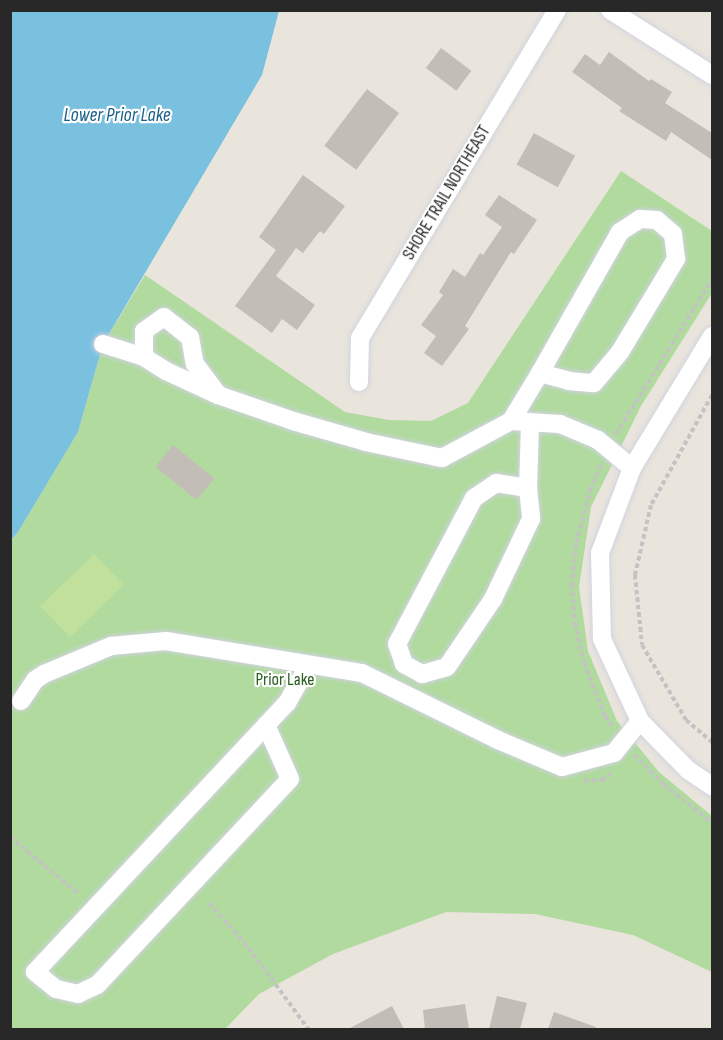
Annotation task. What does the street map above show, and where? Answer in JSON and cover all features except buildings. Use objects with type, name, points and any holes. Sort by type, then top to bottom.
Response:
[{"type":"street","name":"SHORE TRAIL NORTHEAST","points":[[359,382],[360,338],[557,10]]},
{"type":"street","points":[[610,10],[712,75]]},
{"type":"street","points":[[103,344],[144,357],[166,371],[218,395],[356,439],[442,459],[511,421],[620,232],[640,219],[657,220],[673,234],[676,258],[620,352],[594,383],[569,381],[540,373]]},
{"type":"street","points":[[144,357],[144,331],[164,317],[190,337],[195,364],[218,395]]},
{"type":"street","points":[[712,336],[632,468],[600,553],[602,639],[640,721],[688,770],[712,786]]},
{"type":"street","points":[[511,421],[560,424],[598,440],[632,468]]},
{"type":"street","points":[[528,488],[496,483],[474,498],[397,644],[404,664],[422,674],[447,667],[493,599],[531,519],[528,488],[530,423]]},
{"type":"street","points":[[21,701],[35,680],[44,674],[111,646],[166,641],[362,673],[498,740],[562,767],[614,753],[640,721]]},
{"type":"street","points":[[266,725],[290,779],[97,985],[78,994],[56,989],[35,972],[266,725],[287,703],[308,666]]},
{"type":"path","points":[[712,279],[608,448],[591,488],[576,543],[572,584],[575,623],[584,663],[605,716],[623,741],[664,785],[712,823]]},
{"type":"path","points":[[712,395],[651,505],[635,575],[642,645],[686,720],[712,742]]},
{"type":"path","points":[[10,837],[78,893]]},
{"type":"path","points":[[209,903],[249,948],[309,1029]]},
{"type":"green space","name":"Prior Lake","points":[[621,171],[712,231],[712,293],[641,406],[591,507],[579,587],[588,651],[617,721],[659,772],[712,816],[712,972],[633,935],[535,914],[446,912],[333,954],[259,994],[225,1029],[11,1030],[11,540],[78,432],[103,344],[145,275],[345,412],[389,420],[431,421],[468,403]]},
{"type":"green space","points":[[94,554],[124,585],[70,637],[40,606]]},
{"type":"water","name":"Lower Prior Lake","points":[[11,11],[279,11],[262,75],[103,344],[78,432],[11,540]]}]
